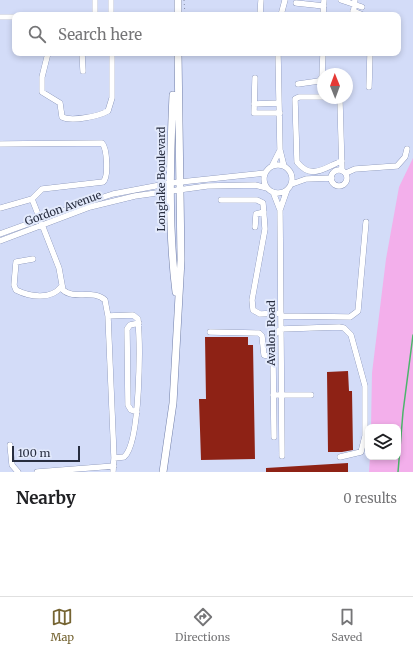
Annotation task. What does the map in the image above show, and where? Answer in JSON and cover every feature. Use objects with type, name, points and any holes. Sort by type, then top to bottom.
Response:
[{"type":"main road","points":[[179,12],[180,0]]},
{"type":"main road","name":"Longlake Boulevard","points":[[163,472],[173,403],[177,305],[182,260],[177,56]]},
{"type":"main road","name":"Longlake Boulevard","points":[[177,56],[171,192],[172,257],[177,305]]},
{"type":"street","points":[[95,0],[95,12]]},
{"type":"street","points":[[111,0],[111,12]]},
{"type":"street","points":[[260,12],[261,0]]},
{"type":"street","points":[[282,12],[285,0]]},
{"type":"street","points":[[341,0],[352,6],[362,7]]},
{"type":"street","points":[[296,4],[324,3]]},
{"type":"street","points":[[0,17],[12,17]]},
{"type":"street","points":[[47,56],[41,88],[46,95],[60,103],[64,119],[100,116],[108,111],[112,98],[112,56]]},
{"type":"street","points":[[82,56],[83,71]]},
{"type":"street","points":[[278,56],[280,150],[284,166]]},
{"type":"street","points":[[298,84],[319,81],[322,77],[323,56]]},
{"type":"street","points":[[369,87],[370,56]]},
{"type":"street","points":[[254,78],[254,114],[280,113]]},
{"type":"street","points":[[317,97],[299,97],[295,99],[297,162],[306,170],[318,172],[342,161]]},
{"type":"street","points":[[254,104],[279,103]]},
{"type":"street","points":[[332,178],[334,183],[341,185],[346,181],[342,161],[340,104]]},
{"type":"street","points":[[0,144],[99,142],[104,144],[106,150],[105,181],[42,188],[32,199],[0,208]]},
{"type":"street","points":[[332,178],[335,172],[397,166],[404,157],[407,149]]},
{"type":"street","points":[[280,150],[272,166],[265,173],[264,181],[267,188],[273,192],[280,193],[287,190],[292,184],[306,178]]},
{"type":"street","points":[[272,166],[284,166],[300,177],[332,178]]},
{"type":"street","points":[[291,172],[292,184]]},
{"type":"street","name":"Gordon Avenue","points":[[0,234],[113,194],[171,183],[244,177],[265,173]]},
{"type":"street","name":"Gordon Avenue","points":[[0,242],[103,203],[149,194],[207,186],[255,185],[267,188]]},
{"type":"street","name":"Avalon Road","points":[[282,456],[280,210],[287,190]]},
{"type":"street","name":"Avalon Road","points":[[273,192],[280,210]]},
{"type":"street","points":[[32,199],[59,268],[61,288],[68,294],[92,295],[103,298],[106,303],[108,316],[114,458],[113,469],[37,472]]},
{"type":"street","points":[[221,200],[257,200],[263,203],[265,229],[252,300],[253,310],[260,314],[350,317],[356,314],[358,311],[366,222]]},
{"type":"street","points":[[255,227],[256,214],[264,212]]},
{"type":"street","points":[[33,259],[16,262],[14,285],[16,290],[40,296],[54,294],[61,288]]},
{"type":"street","points":[[108,316],[133,315],[138,317],[139,323],[137,412],[127,454],[121,458],[114,458]]},
{"type":"street","points":[[137,412],[131,410],[128,405],[127,329],[130,325],[139,323]]},
{"type":"street","points":[[274,437],[272,338],[275,332],[281,329],[344,328],[351,335],[366,386],[365,436],[361,452],[340,457]]},
{"type":"street","points":[[210,332],[260,333],[262,336],[264,355],[273,357]]},
{"type":"street","points":[[273,395],[311,395]]},
{"type":"street","points":[[10,445],[12,465],[18,472]]},
{"type":"path","points":[[184,0],[185,12]]},
{"type":"shaded area","points":[[413,158],[413,472],[369,472],[370,460],[401,460],[401,424],[371,424],[372,373],[386,259],[399,187]]},
{"type":"building","points":[[205,337],[248,337],[248,345],[253,345],[255,459],[201,460],[199,399],[206,399]]},
{"type":"building","points":[[348,371],[349,391],[352,391],[353,450],[328,452],[327,372]]},
{"type":"building","points":[[348,463],[348,472],[266,472],[266,468]]},
{"type":"waterway","points":[[398,472],[403,412],[413,335]]}]
